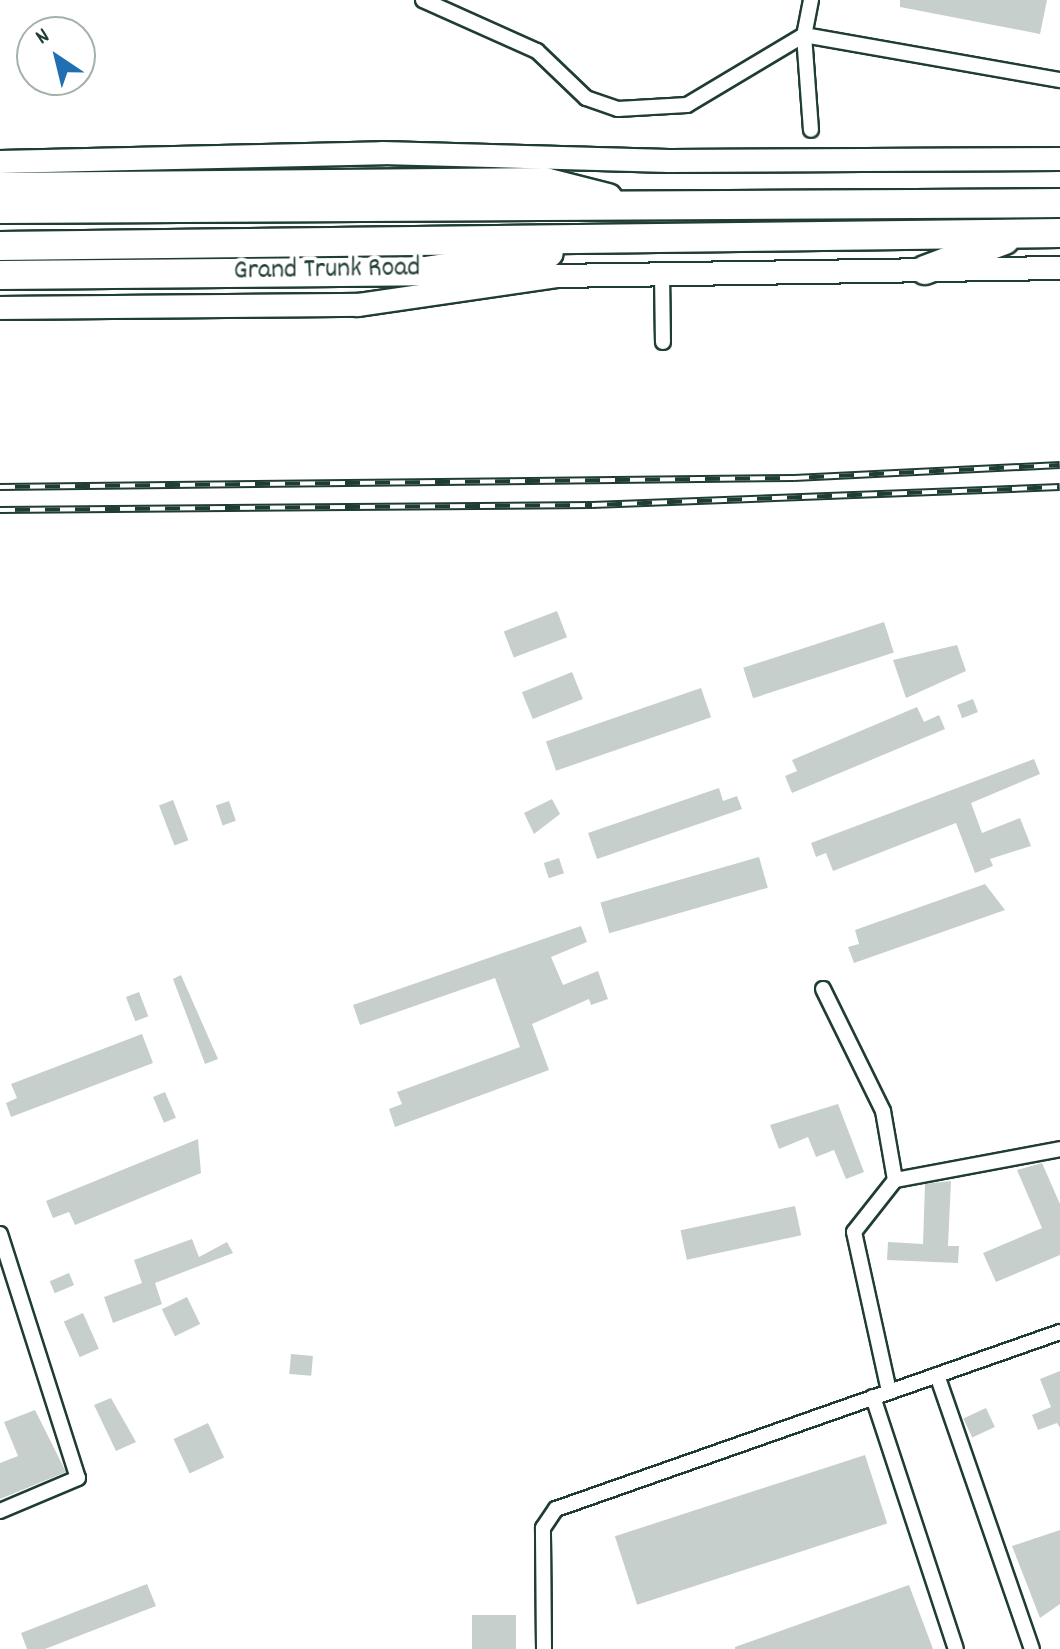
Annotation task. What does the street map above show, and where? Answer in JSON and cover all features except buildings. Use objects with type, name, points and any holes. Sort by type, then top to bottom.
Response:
[{"type":"highway","points":[[0,187],[262,184],[648,208],[1060,203]]},
{"type":"highway","points":[[0,209],[206,185]]},
{"type":"highway","name":"Grand Trunk Road","points":[[0,246],[1060,233]]},
{"type":"highway","points":[[925,270],[1020,234]]},
{"type":"highway","name":"Grand Trunk Road","points":[[0,275],[425,271],[652,237]]},
{"type":"street","points":[[423,0],[537,51],[586,98],[618,109],[687,105],[804,35],[1060,80]]},
{"type":"street","points":[[811,0],[804,35],[811,130]]},
{"type":"street","points":[[0,162],[206,185],[1060,159]]},
{"type":"street","points":[[0,308],[358,305],[556,276],[1060,268]]},
{"type":"street","points":[[662,273],[663,342]]},
{"type":"street","points":[[823,989],[883,1111],[895,1180]]},
{"type":"street","points":[[889,1391],[854,1232],[895,1180],[1060,1149]]},
{"type":"street","points":[[0,1234],[78,1478],[0,1511]]},
{"type":"street","points":[[544,1649],[543,1528],[556,1509],[1060,1332]]},
{"type":"street","points":[[937,1375],[1032,1649]]},
{"type":"street","points":[[873,1397],[956,1649]]},
{"type":"railway","points":[[0,487],[794,478],[1060,465]]},
{"type":"railway","points":[[0,510],[592,505],[1060,487]]}]
